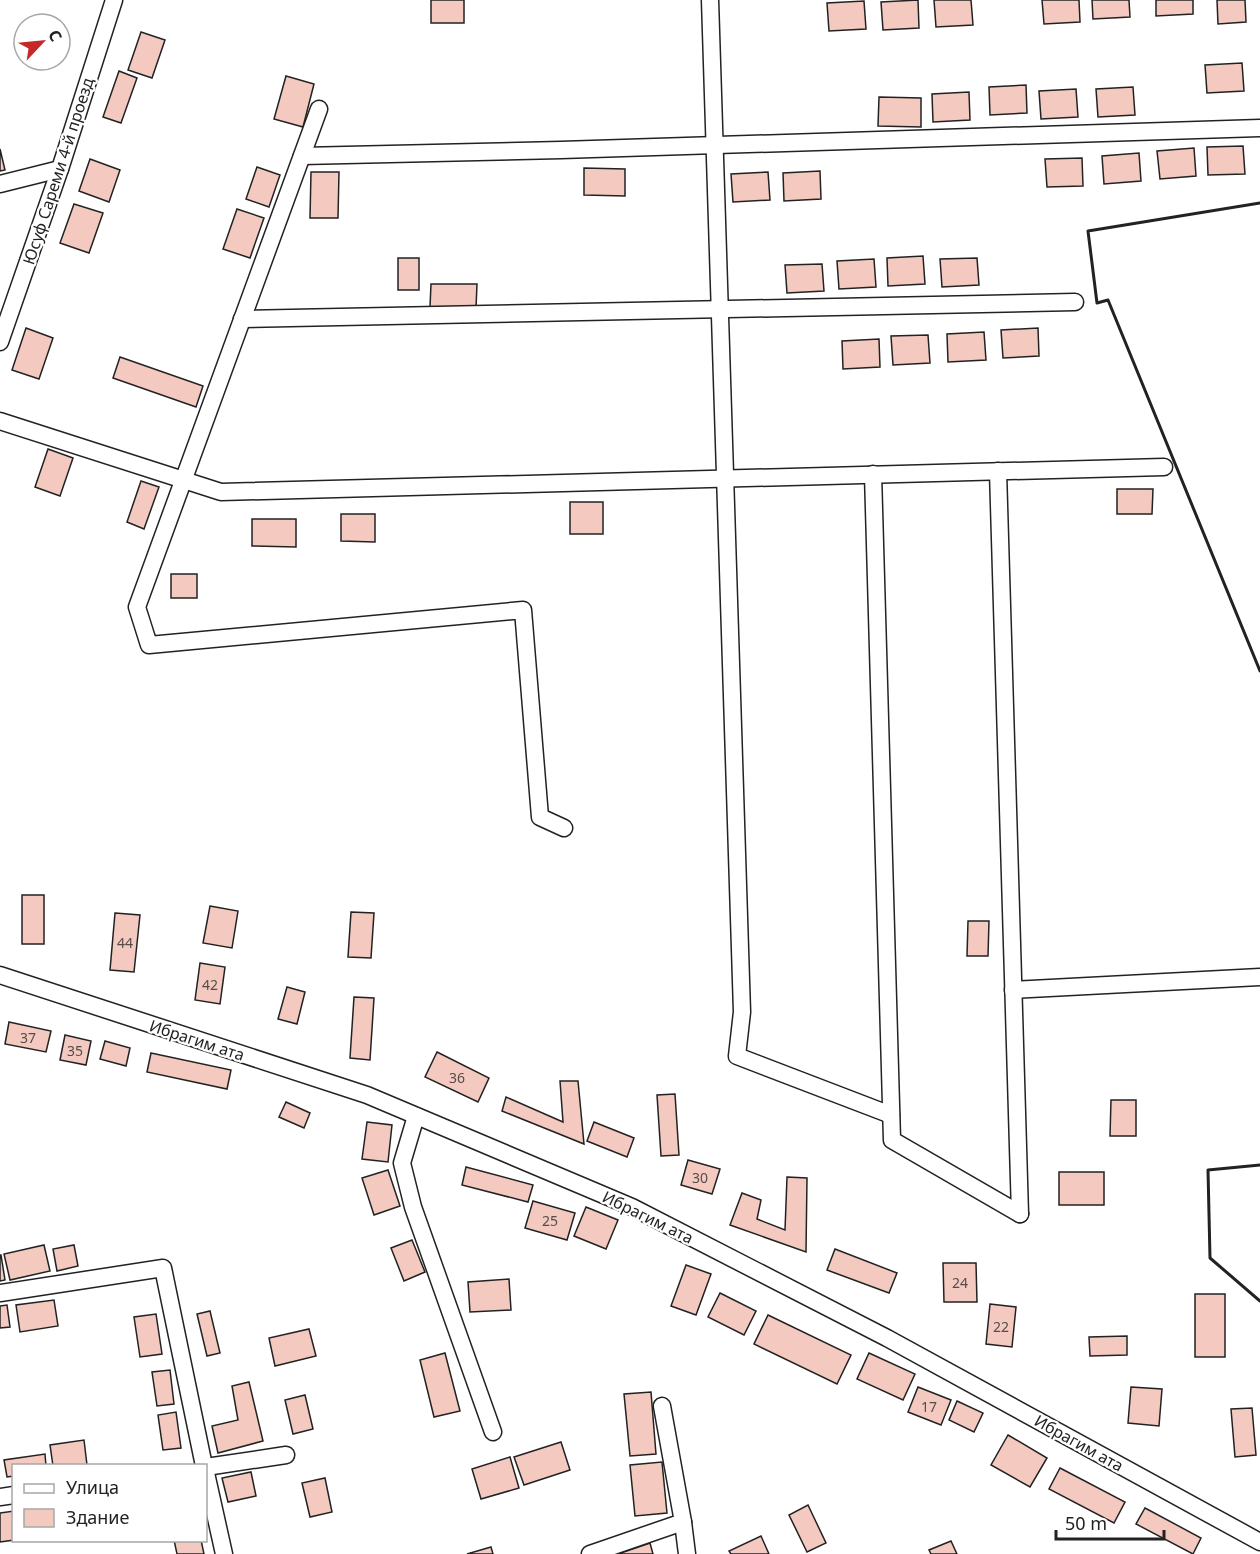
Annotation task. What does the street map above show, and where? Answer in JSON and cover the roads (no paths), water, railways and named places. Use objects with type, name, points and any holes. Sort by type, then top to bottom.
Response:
[{"type":"street","name":"Юсуф Сареми 4-й проезд","points":[[0,342],[60,170],[114,0]]},
{"type":"street","points":[[710,0],[742,1012],[737,1056],[891,1115]]},
{"type":"street","points":[[319,109],[137,607],[149,645],[523,610],[540,817],[564,828]]},
{"type":"street","points":[[302,156],[1260,128]]},
{"type":"street","points":[[0,184],[60,170]]},
{"type":"street","points":[[242,320],[1076,302]]},
{"type":"street","points":[[0,421],[220,492],[1164,467]]},
{"type":"street","points":[[873,474],[892,1140],[1020,1214],[998,471]]},
{"type":"street","name":"Ибрагим ата","points":[[0,975],[367,1095],[632,1208],[887,1338],[1260,1542]]},
{"type":"street","points":[[1013,990],[1260,977]]},
{"type":"street","points":[[417,1116],[402,1163],[413,1207],[493,1432]]},
{"type":"street","points":[[0,1293],[162,1268],[205,1464]]},
{"type":"street","points":[[662,1406],[687,1554]]},
{"type":"street","points":[[207,1466],[286,1455]]},
{"type":"street","points":[[207,1478],[224,1554]]},
{"type":"street","points":[[590,1554],[683,1522]]}]
